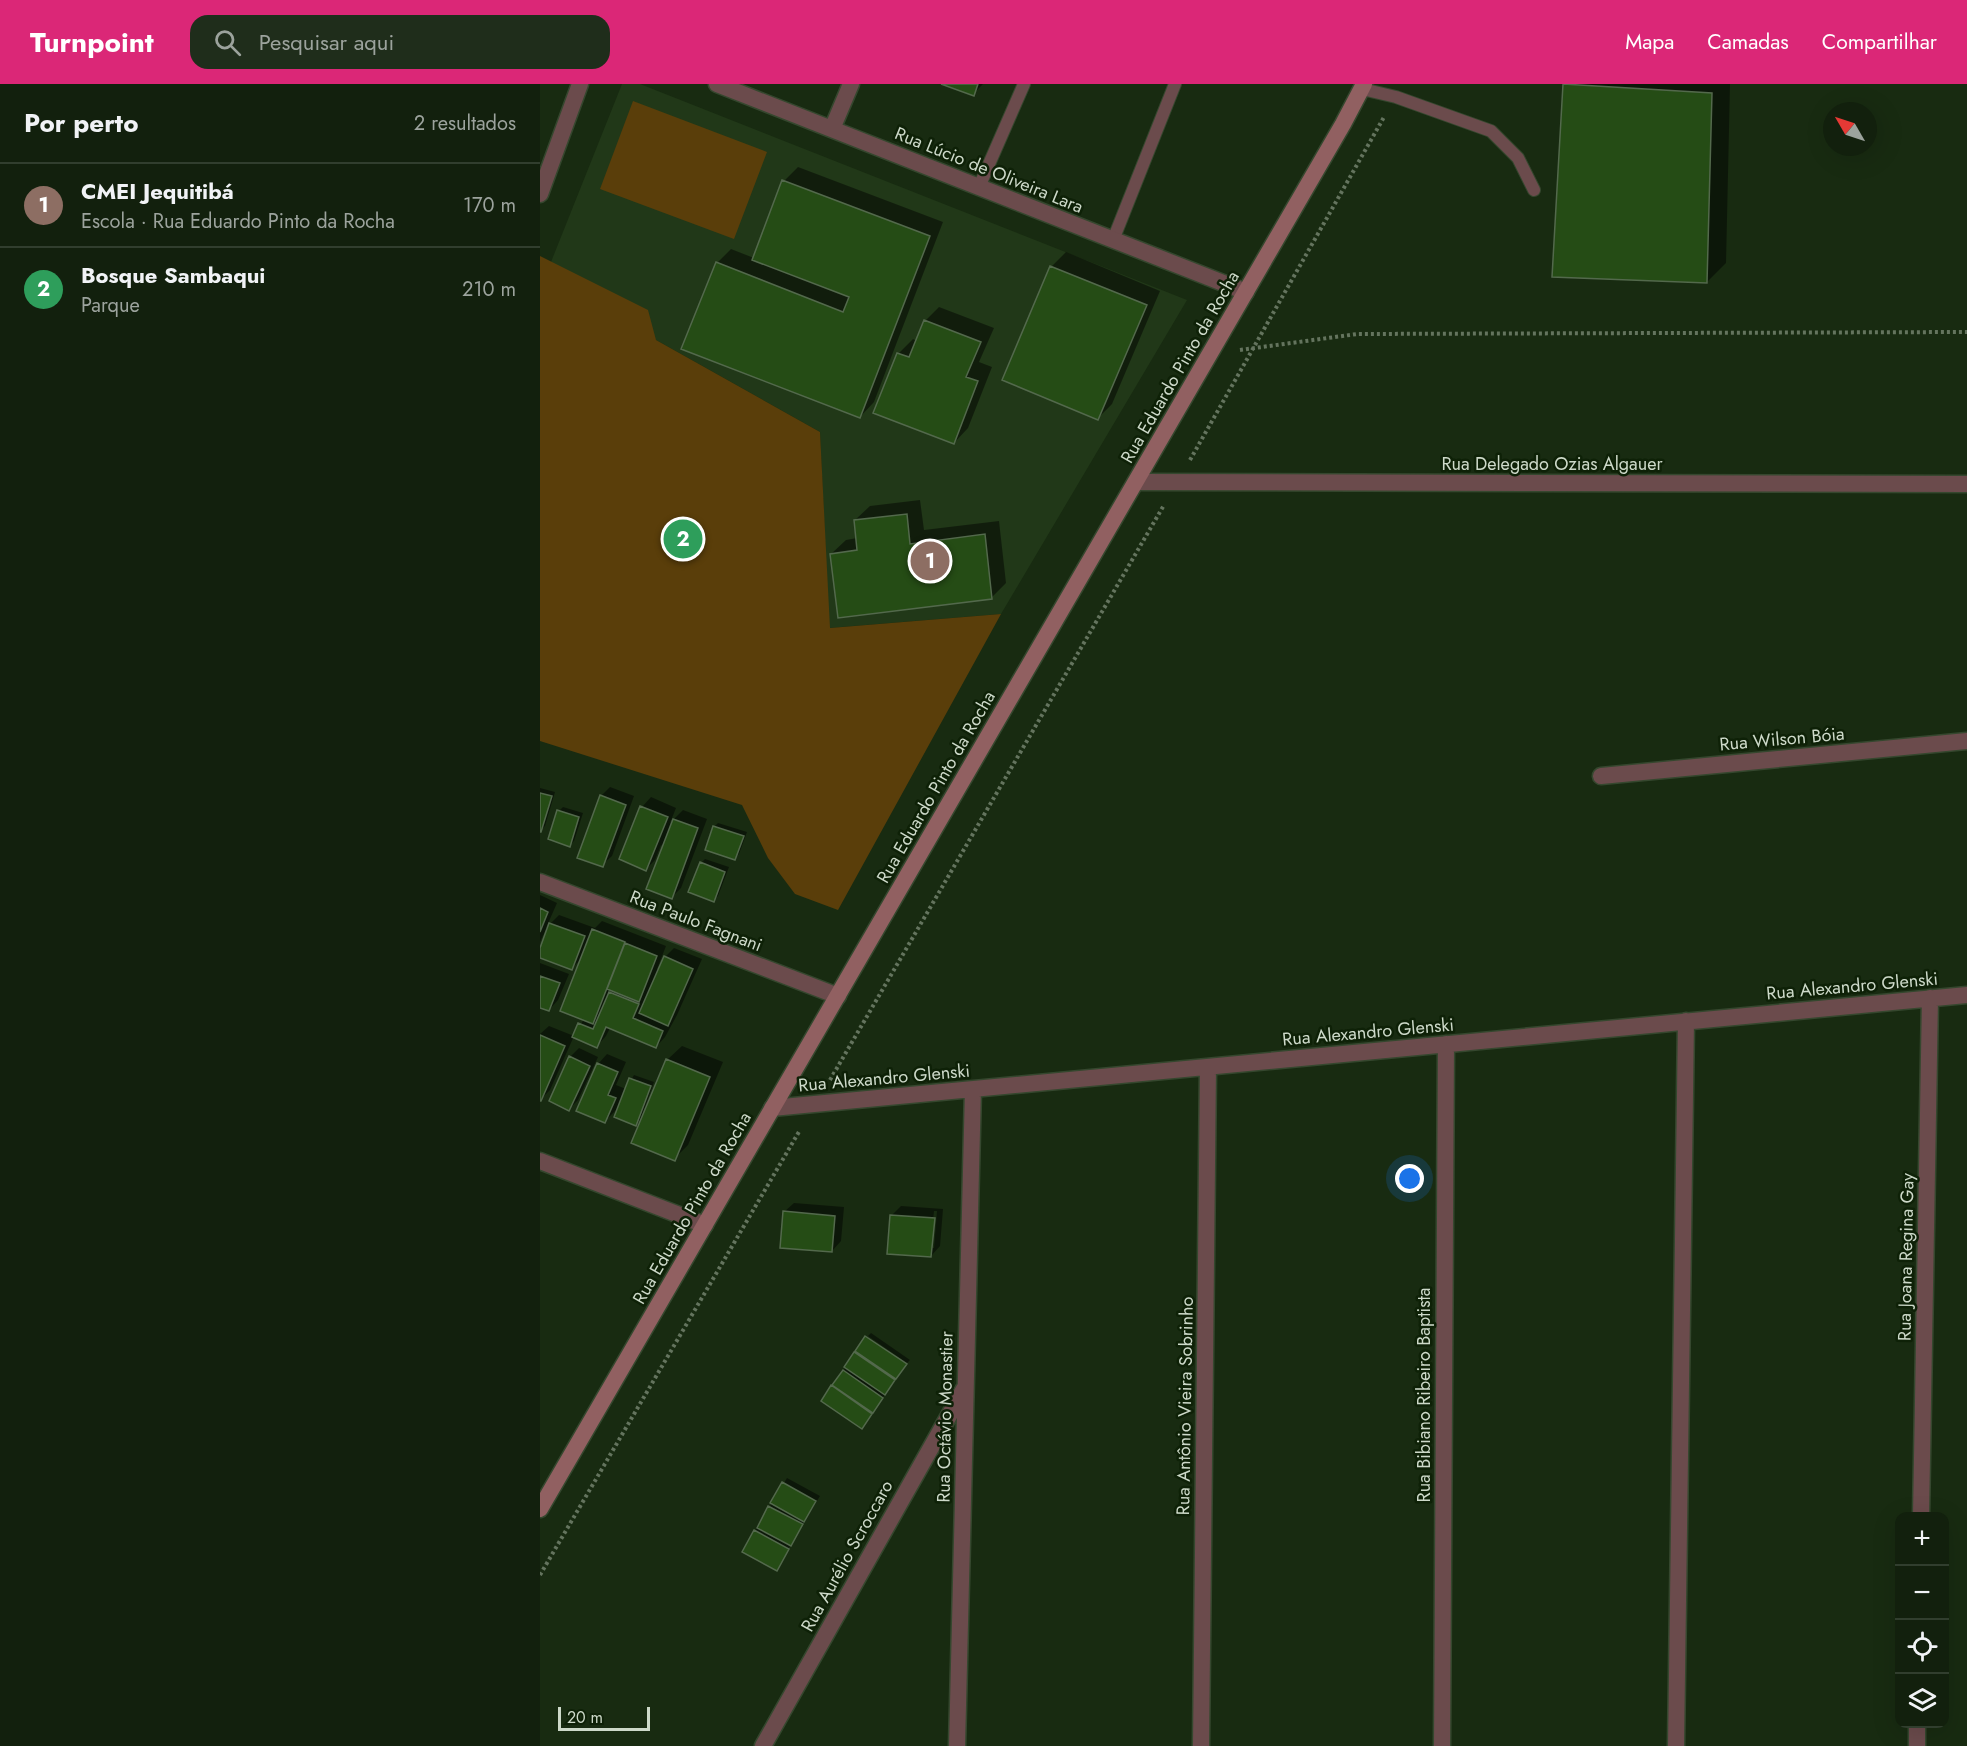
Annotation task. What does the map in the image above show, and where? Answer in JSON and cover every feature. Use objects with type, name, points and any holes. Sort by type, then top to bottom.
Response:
[{"type":"main road","name":"Rua Eduardo Pinto da Rocha","points":[[540,1509],[1210,355],[1363,87]]},
{"type":"street","points":[[540,194],[580,84]]},
{"type":"street","name":"Rua Lúcio de Oliveira Lara","points":[[717,84],[1246,292]]},
{"type":"street","points":[[832,129],[851,84]]},
{"type":"street","name":"Rua Delegado Ozias Algauer","points":[[1136,482],[1967,484]]},
{"type":"street","name":"Rua Wilson Bóia","points":[[1601,776],[1967,741]]},
{"type":"street","name":"Rua Paulo Fagnani","points":[[540,882],[838,996]]},
{"type":"street","name":"Rua Alexandro Glenski","points":[[772,1108],[1967,995]]},
{"type":"street","name":"Rua Joana Regina Gay","points":[[1921,1512],[1930,998]]},
{"type":"street","points":[[1676,1746],[1686,1021]]},
{"type":"street","name":"Rua Bibiano Ribeiro Baptista","points":[[1442,1746],[1446,1044]]},
{"type":"street","name":"Rua Antônio Vieira Sobrinho","points":[[1201,1746],[1208,1067]]},
{"type":"street","name":"Rua Octávio Monastier","points":[[957,1746],[973,1089]]},
{"type":"street","points":[[540,1161],[705,1225]]},
{"type":"street","name":"Rua Aurélio Scroccaro","points":[[763,1746],[966,1385]]},
{"type":"street","points":[[1917,1728],[1917,1746]]},
{"type":"lane","points":[[980,187],[1024,84]]},
{"type":"lane","points":[[1113,240],[1175,84]]},
{"type":"lane","points":[[1363,87],[1491,131],[1518,158],[1534,190]]},
{"type":"path","points":[[1200,440],[1396,97]]},
{"type":"path","points":[[1210,355],[1356,334],[1967,332]]},
{"type":"path","points":[[841,1062],[1165,503]]},
{"type":"path","points":[[540,1575],[798,1135]]},
{"type":"shaded area","points":[[622,84],[640,84],[1187,300],[1001,614],[829,628],[820,432],[656,340],[551,262]]},
{"type":"shaded area","points":[[633,101],[767,152],[734,239],[600,189]]},
{"type":"shaded area","points":[[540,256],[648,310],[656,340],[820,432],[830,628],[1001,614],[838,910],[795,894],[768,858],[742,805],[540,741]]},
{"type":"building","points":[[941,84],[978,84],[974,96]]},
{"type":"building","points":[[1563,84],[1712,93],[1707,283],[1552,277]]},
{"type":"building","points":[[782,180],[930,236],[860,418],[681,349],[716,262],[843,312],[849,297],[752,260]]},
{"type":"building","points":[[1050,266],[1147,305],[1098,420],[1002,380]]},
{"type":"building","points":[[924,320],[981,342],[966,377],[978,381],[954,444],[873,413],[897,353],[909,357]]},
{"type":"building","points":[[907,514],[910,544],[985,534],[992,599],[838,618],[830,554],[857,550],[854,520]]},
{"type":"building","points":[[540,793],[552,796],[541,832],[540,832]]},
{"type":"building","points":[[600,795],[626,805],[603,867],[577,858]]},
{"type":"building","points":[[640,806],[668,817],[646,871],[619,859]]},
{"type":"building","points":[[557,810],[579,817],[570,847],[548,839]]},
{"type":"building","points":[[673,819],[698,828],[672,899],[646,889]]},
{"type":"building","points":[[713,826],[744,836],[735,860],[705,850]]},
{"type":"building","points":[[700,862],[725,872],[714,902],[688,892]]},
{"type":"building","points":[[540,908],[548,912],[540,932]]},
{"type":"building","points":[[549,923],[585,936],[572,970],[540,958],[540,948]]},
{"type":"building","points":[[592,929],[625,942],[593,1024],[560,1011]]},
{"type":"building","points":[[625,943],[657,956],[639,1002],[607,989]]},
{"type":"building","points":[[664,956],[693,969],[668,1026],[639,1013]]},
{"type":"building","points":[[540,976],[560,983],[549,1011],[540,1008]]},
{"type":"building","points":[[609,992],[639,1004],[633,1018],[663,1031],[656,1048],[606,1027],[597,1048],[572,1037],[578,1023],[593,1029]]},
{"type":"building","points":[[540,1035],[565,1046],[541,1101],[540,1101]]},
{"type":"building","points":[[569,1056],[590,1066],[569,1111],[549,1101]]},
{"type":"building","points":[[666,1059],[710,1077],[675,1161],[631,1143]]},
{"type":"building","points":[[597,1063],[618,1072],[608,1095],[616,1098],[605,1123],[576,1111]]},
{"type":"building","points":[[629,1078],[651,1086],[636,1126],[614,1117]]},
{"type":"building","points":[[783,1211],[835,1216],[832,1252],[780,1248]]},
{"type":"building","points":[[890,1215],[935,1218],[931,1257],[887,1254]]},
{"type":"building","points":[[865,1336],[907,1364],[896,1379],[855,1351]]},
{"type":"building","points":[[854,1352],[895,1380],[885,1395],[844,1367]]},
{"type":"building","points":[[843,1370],[883,1398],[873,1413],[832,1385]]},
{"type":"building","points":[[831,1385],[872,1414],[862,1429],[821,1401]]},
{"type":"building","points":[[782,1482],[816,1501],[804,1522],[770,1503]]},
{"type":"building","points":[[768,1506],[803,1524],[791,1546],[757,1528]]},
{"type":"building","points":[[754,1530],[789,1549],[777,1571],[742,1552]]},
{"type":"place","name":"Bosque Sambaqui","points":[[683,539]]},
{"type":"place","name":"CMEI Jequitibá","points":[[930,561]]}]
